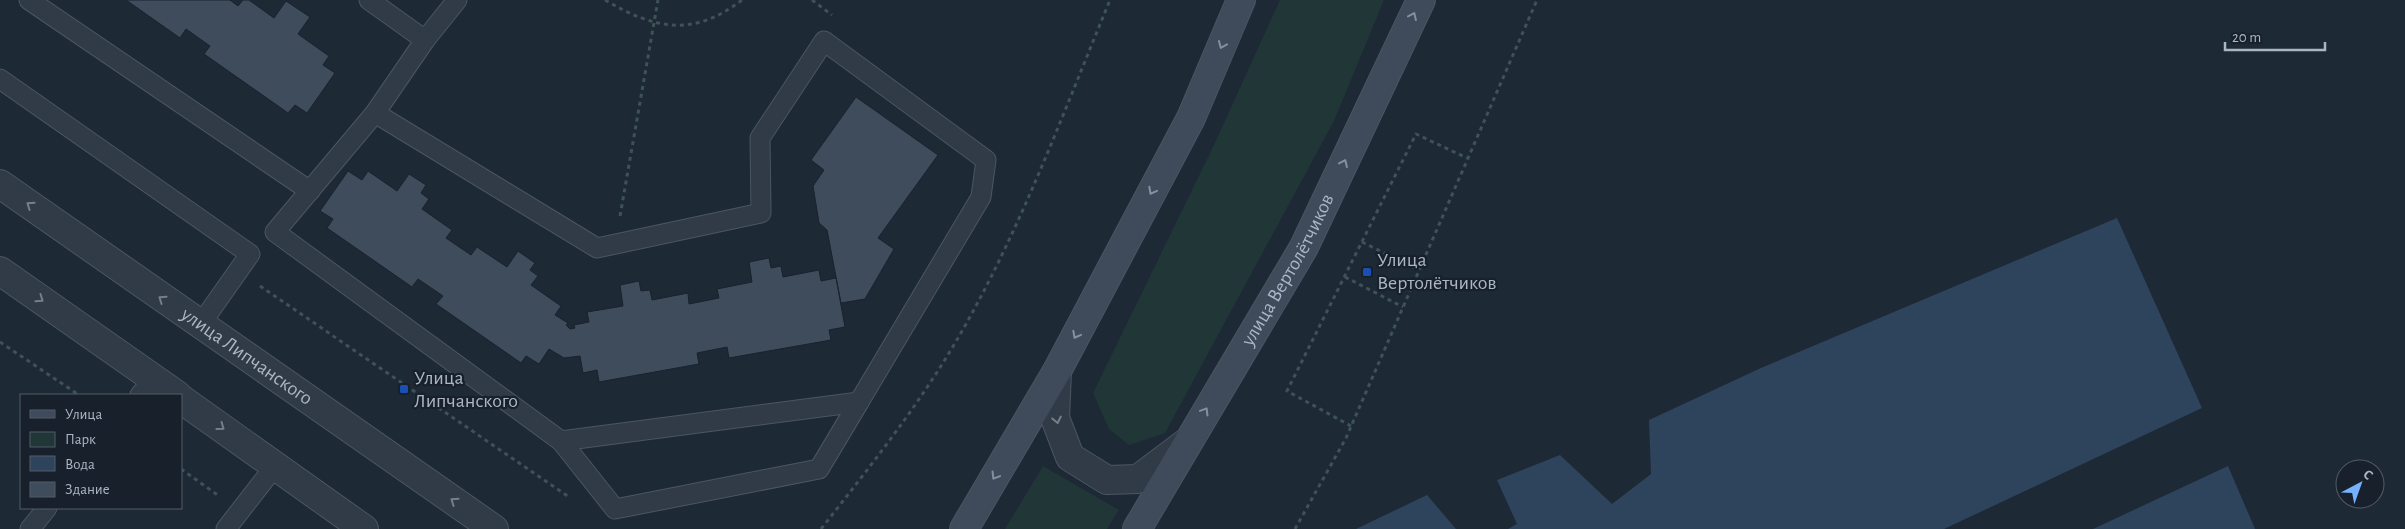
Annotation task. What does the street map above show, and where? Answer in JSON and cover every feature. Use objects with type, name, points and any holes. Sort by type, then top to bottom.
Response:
[{"type":"main road","points":[[964,529],[1057,371],[1191,118],[1241,0]]},
{"type":"main road","name":"улица Вертолётчиков","points":[[1136,529],[1304,247],[1420,0]]},
{"type":"street","name":"улица Липчанского","points":[[0,184],[494,529]]},
{"type":"street","points":[[0,271],[147,387],[173,394]]},
{"type":"street","points":[[1057,371],[1055,418],[1070,457],[1107,480],[1138,479],[1186,443]]},
{"type":"street","points":[[182,399],[364,529]]},
{"type":"lane","points":[[29,0],[310,191]]},
{"type":"lane","points":[[369,0],[426,40]]},
{"type":"lane","points":[[200,325],[250,254],[275,232],[376,113],[426,40],[457,0]]},
{"type":"lane","points":[[275,232],[561,441],[614,509],[819,469],[981,196],[986,160],[824,41],[760,138],[760,213],[597,248],[376,113]]},
{"type":"lane","points":[[0,79],[250,254]]},
{"type":"lane","points":[[561,441],[859,402]]},
{"type":"lane","points":[[226,529],[275,466]]},
{"type":"lane","points":[[30,529],[46,509]]},
{"type":"path","points":[[605,0],[629,14],[654,24],[677,26],[703,20],[728,11],[742,0]]},
{"type":"path","points":[[615,244],[658,0]]},
{"type":"path","points":[[821,529],[895,436],[943,363],[971,315],[1021,214],[1110,0]]},
{"type":"path","points":[[1295,529],[1351,426],[1537,0]]},
{"type":"path","points":[[1351,426],[1287,391],[1416,134],[1467,158]]},
{"type":"path","points":[[1362,242],[1419,270]]},
{"type":"path","points":[[238,271],[574,501]]},
{"type":"path","points":[[1344,277],[1403,307]]},
{"type":"path","points":[[0,342],[78,394]]},
{"type":"green space","points":[[1280,0],[1384,0],[1334,121],[1165,433],[1129,445],[1109,429],[1093,393],[1213,147]]},
{"type":"green space","points":[[1043,466],[1119,510],[1107,529],[1005,529]]},
{"type":"water","points":[[2117,218],[2202,408],[1944,529],[1508,529],[1517,524],[1497,480],[1560,455],[1612,504],[1651,474],[1649,420],[1761,368]]},
{"type":"water","points":[[2228,466],[2255,529],[2093,529]]},
{"type":"water","points":[[1427,495],[1456,529],[1356,529]]},
{"type":"building","points":[[126,0],[230,0],[238,6],[243,0],[249,0],[274,18],[286,1],[310,17],[298,34],[329,56],[323,65],[335,73],[307,113],[295,105],[288,113],[204,54],[210,46],[186,29],[180,38]]},
{"type":"building","points":[[856,97],[938,155],[878,238],[894,249],[865,299],[841,303],[827,230],[819,223],[813,186],[824,170],[811,160]]},
{"type":"building","points":[[348,171],[362,180],[368,171],[397,191],[409,174],[426,185],[421,193],[429,199],[422,209],[452,230],[446,238],[471,255],[477,247],[507,267],[518,251],[535,263],[530,270],[538,276],[531,285],[561,306],[555,315],[568,323],[566,325],[570,329],[575,328],[574,325],[589,322],[587,312],[623,306],[620,285],[639,281],[641,291],[650,290],[652,300],[688,293],[689,304],[719,298],[717,289],[752,282],[749,262],[769,258],[771,268],[781,266],[783,277],[819,270],[821,281],[836,278],[845,327],[829,330],[831,340],[729,358],[727,347],[697,353],[699,364],[599,382],[597,370],[583,373],[580,356],[564,358],[549,349],[539,364],[526,356],[521,363],[436,304],[443,296],[418,279],[412,287],[327,228],[333,219],[320,211]]},
{"type":"place","name":"Улица Вертолётчиков","points":[[1367,272]]},
{"type":"place","name":"Улица Липчанского","points":[[404,389]]}]
